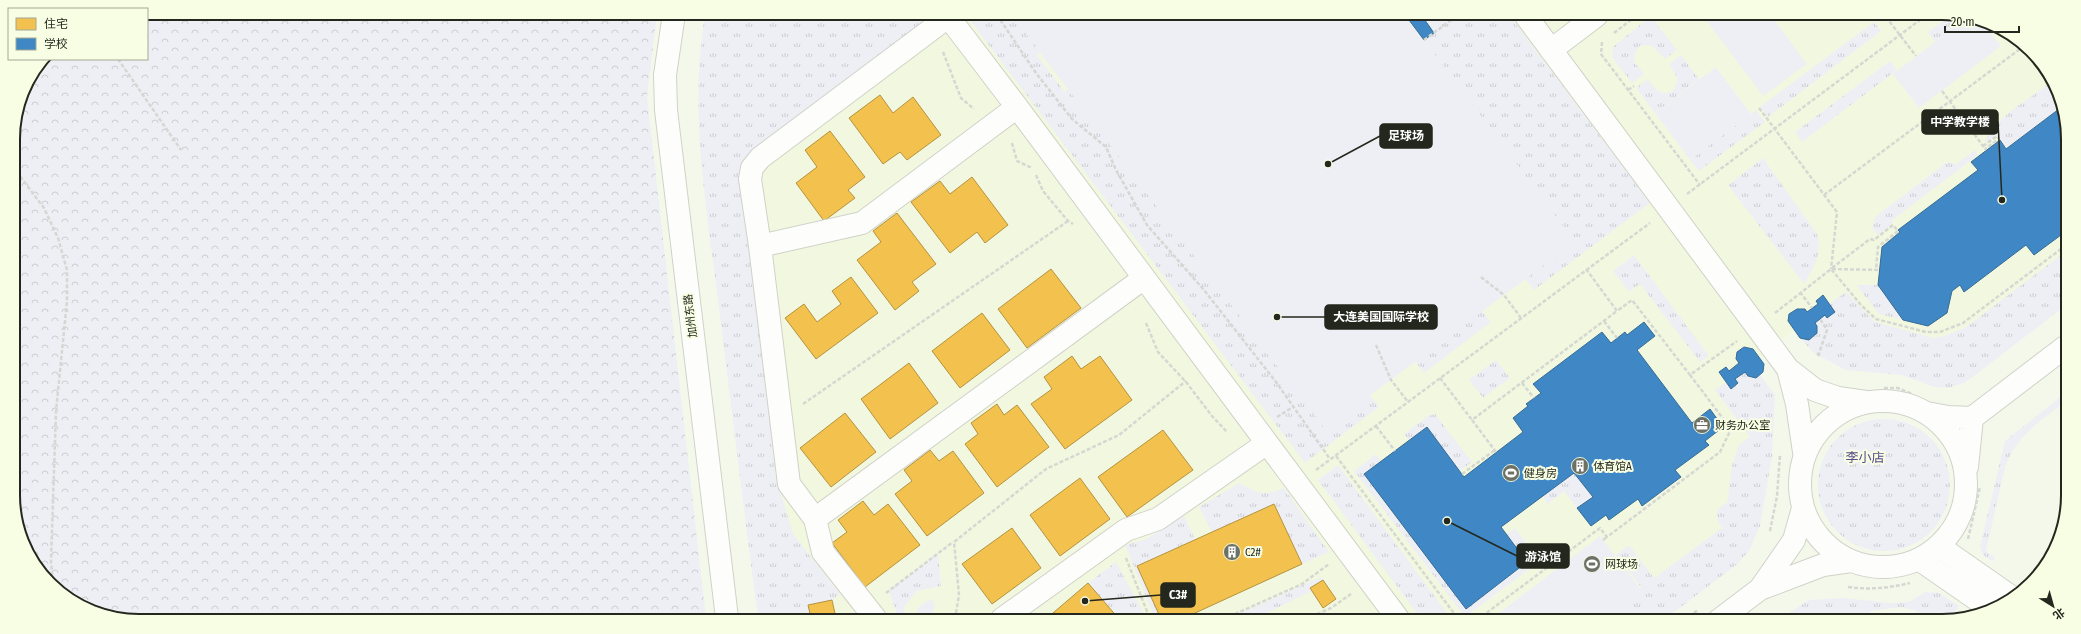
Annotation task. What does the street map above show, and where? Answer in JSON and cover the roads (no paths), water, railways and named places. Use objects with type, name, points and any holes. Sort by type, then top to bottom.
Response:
[{"type":"street","name":"加州东路","points":[[673,20],[665,76],[666,110],[727,614]]},
{"type":"street","points":[[872,614],[823,552],[815,519],[789,484],[760,246],[750,179],[752,168],[760,158],[942,20]]},
{"type":"street","points":[[950,20],[1017,107],[1395,614]]},
{"type":"street","points":[[1529,20],[1788,369],[1815,390],[1838,398],[1872,395],[1893,401],[1921,404],[1948,417],[1972,418],[2061,350]]},
{"type":"street","points":[[1551,50],[1591,20]]},
{"type":"street","points":[[760,246],[862,223],[1017,107]]},
{"type":"street","points":[[815,519],[1144,278]]},
{"type":"street","points":[[1760,589],[1794,540],[1803,508],[1801,481],[1804,452],[1800,422],[1788,369]]},
{"type":"street","points":[[1804,452],[1817,434],[1831,419],[1872,395]]},
{"type":"street","points":[[1921,404],[1956,445],[1967,468]]},
{"type":"street","points":[[1803,508],[1815,533],[1835,553],[1860,566],[1888,568],[1920,560],[1940,547],[1957,525],[1967,498],[1967,468],[1972,418]]},
{"type":"street","points":[[1009,614],[1126,530],[1158,519],[1267,444]]},
{"type":"street","points":[[1940,547],[2008,594]]},
{"type":"street","points":[[1920,560],[1986,606]]},
{"type":"street","points":[[1728,614],[1760,589],[1823,565],[1852,561]]},
{"type":"place","name":"足球场","points":[[1328,164]]},
{"type":"place","name":"中学教学楼","points":[[2002,200]]},
{"type":"place","name":"大连美国国际学校","points":[[1277,317]]},
{"type":"place","name":"财务办公室","points":[[1702,425]]},
{"type":"place","name":"体育馆A","points":[[1580,466]]},
{"type":"place","name":"健身房","points":[[1511,473]]},
{"type":"place","name":"游泳馆","points":[[1447,521]]},
{"type":"place","name":"C2#","points":[[1232,552]]},
{"type":"place","name":"网球场","points":[[1592,564]]},
{"type":"place","name":"C3#","points":[[1085,601]]},
{"type":"district","name":"李小店","points":[[1865,457]]}]
